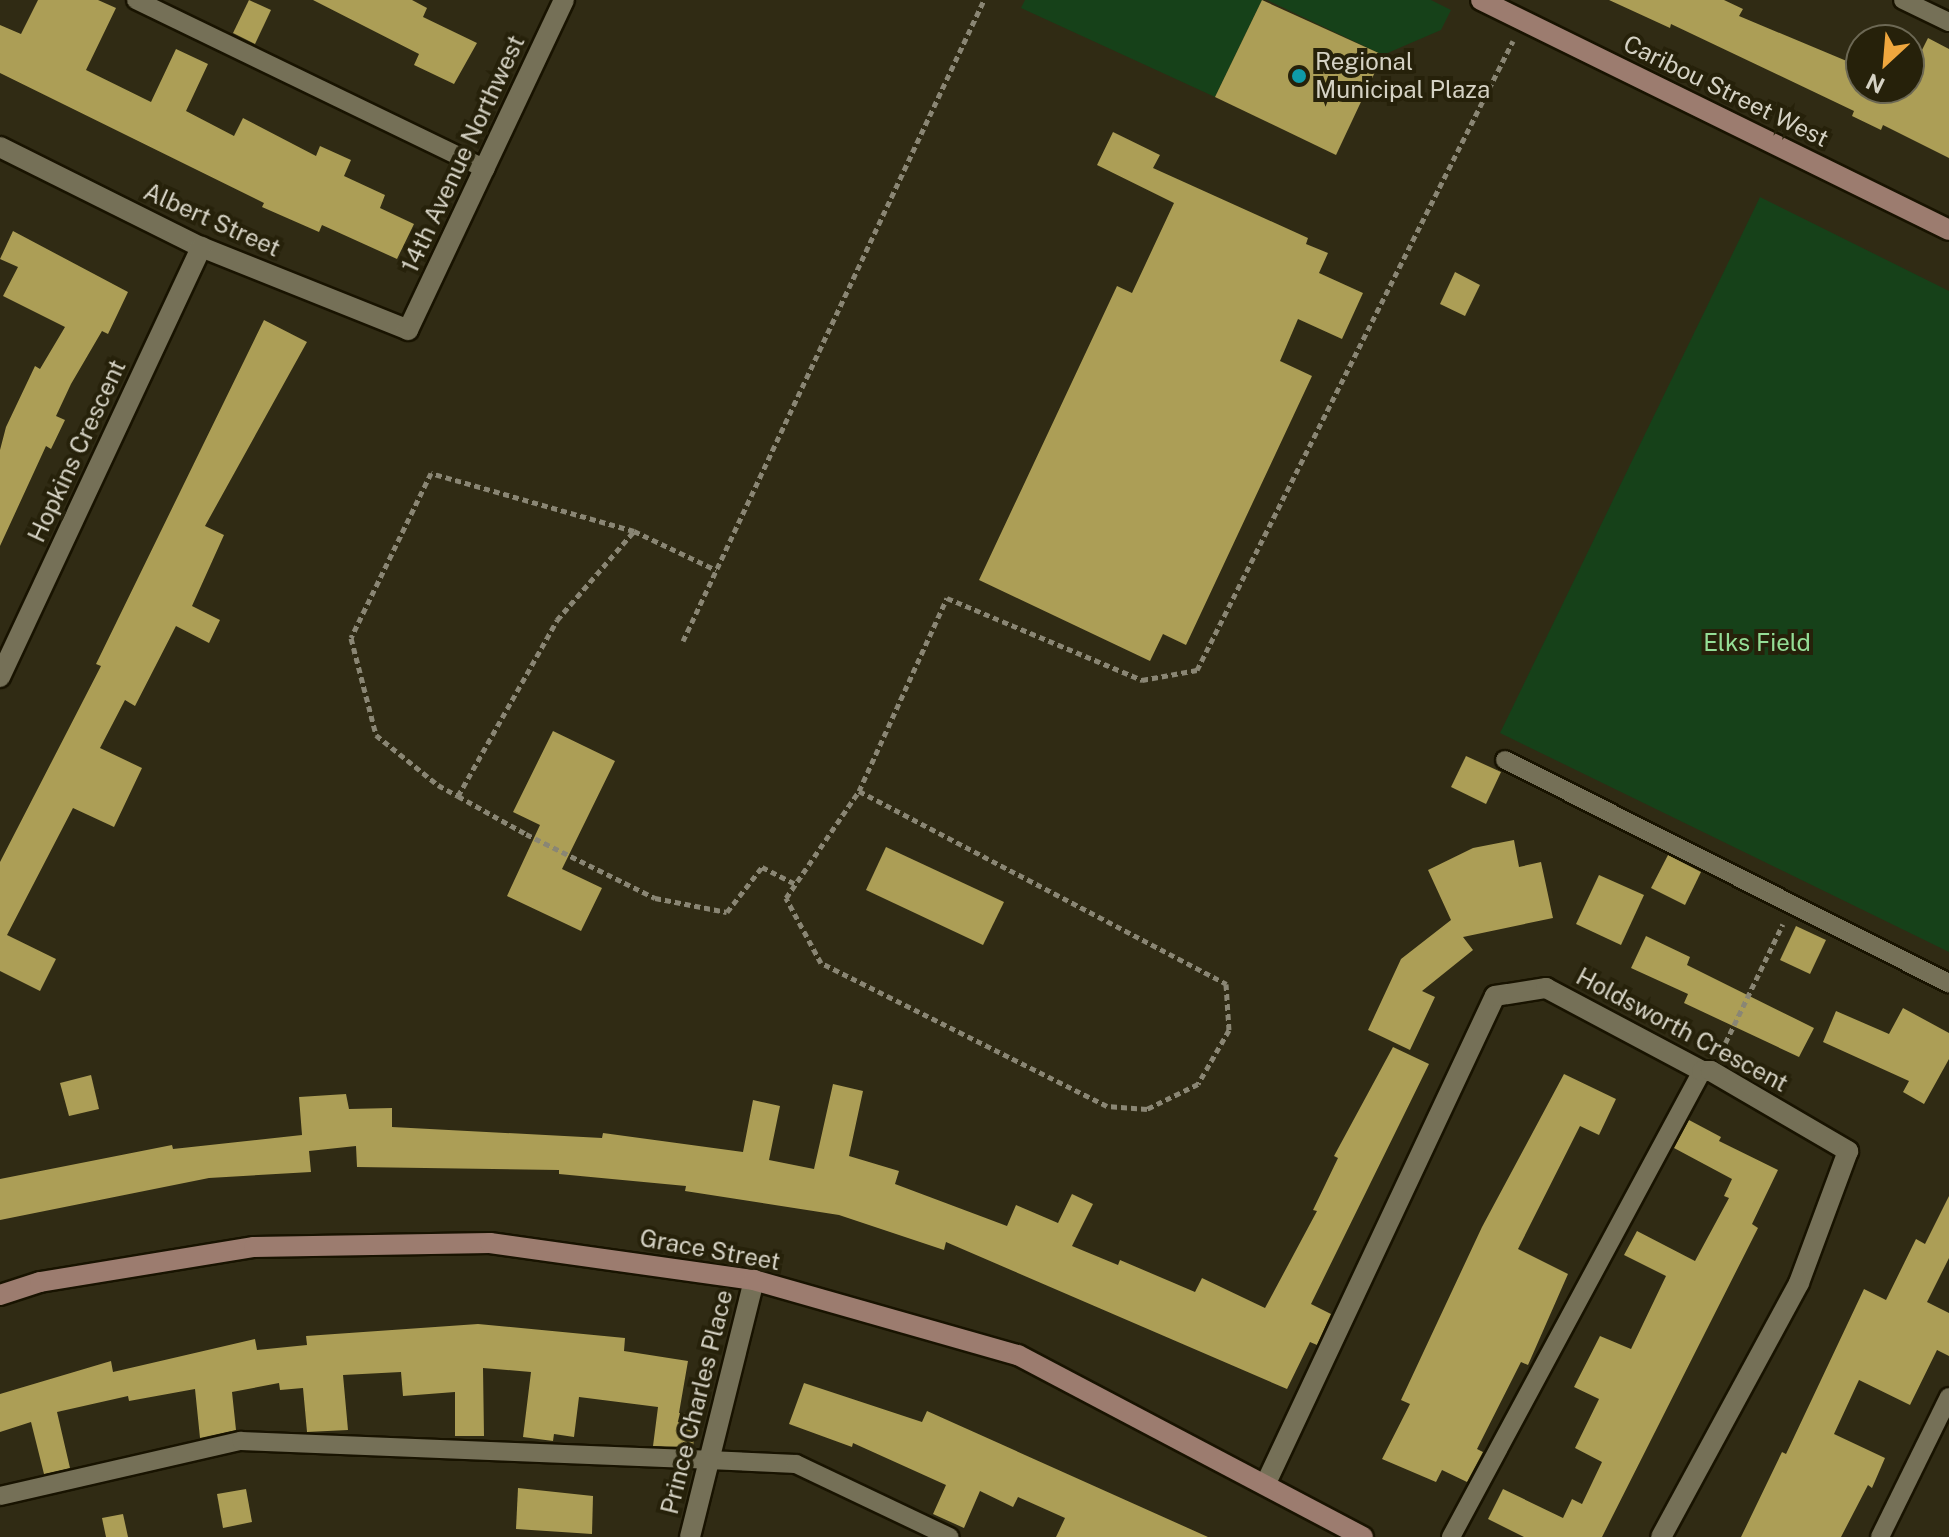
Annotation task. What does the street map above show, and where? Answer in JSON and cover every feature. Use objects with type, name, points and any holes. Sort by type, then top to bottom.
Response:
[{"type":"street","name":"14th Avenue Northwest","points":[[408,330],[564,0]]},
{"type":"street","name":"Caribou Street West","points":[[1491,2],[1523,21],[1949,230]]},
{"type":"street","name":"Albert Street","points":[[0,147],[201,247],[408,330]]},
{"type":"street","name":"Hopkins Crescent","points":[[0,677],[201,247]]},
{"type":"street","name":"Holdsworth Crescent","points":[[1266,1483],[1495,996],[1546,988],[1707,1071],[1848,1151],[1799,1283],[1661,1537]]},
{"type":"street","name":"Grace Street","points":[[0,1295],[40,1282],[269,1247],[490,1243],[754,1280],[1018,1355],[1266,1483],[1363,1537]]},
{"type":"street","name":"Prince Charles Place","points":[[690,1537],[754,1280]]},
{"type":"lane","points":[[136,0],[485,169]]},
{"type":"lane","points":[[1903,0],[1949,22]]},
{"type":"lane","points":[[1505,760],[1949,983]]},
{"type":"lane","points":[[1451,1537],[1707,1071]]},
{"type":"lane","points":[[1880,1537],[1949,1397]]},
{"type":"lane","points":[[0,1496],[241,1441],[708,1460],[796,1464],[944,1536]]},
{"type":"path","points":[[683,641],[984,0]]},
{"type":"path","points":[[859,791],[1226,984],[1229,1030],[1198,1084],[1147,1109],[1107,1106],[821,963],[786,898],[859,791],[947,598],[1142,680],[1197,670],[1523,21]]},
{"type":"path","points":[[716,570],[634,531],[431,473],[351,638],[376,735],[458,796],[655,898],[727,912],[762,867],[796,884]]},
{"type":"path","points":[[458,796],[557,620],[634,531]]},
{"type":"path","points":[[1707,1071],[1794,903]]},
{"type":"green space","points":[[1025,0],[1262,0],[1215,97],[1021,8]]},
{"type":"green space","points":[[1267,0],[1431,0],[1451,10],[1441,30],[1383,55]]},
{"type":"green space","name":"Elks Field","points":[[1760,197],[1949,291],[1949,952],[1500,733]]},
{"type":"building","points":[[38,0],[98,0],[116,8],[86,70],[151,102],[176,49],[208,64],[186,111],[234,136],[243,118],[316,156],[320,146],[351,160],[344,176],[385,195],[380,208],[414,224],[397,259],[322,225],[319,232],[262,207],[264,203],[0,73],[0,25],[21,34]]},
{"type":"building","points":[[249,0],[271,10],[255,44],[233,33]]},
{"type":"building","points":[[313,0],[412,0],[427,8],[423,17],[477,43],[454,84],[414,65],[419,54]]},
{"type":"building","name":"Regional Municipal Plaza","points":[[1262,0],[1383,55],[1336,155],[1215,97]]},
{"type":"building","points":[[1609,0],[1724,0],[1743,9],[1739,16],[1845,60],[1845,104],[1925,104],[1925,44],[1928,38],[1949,49],[1949,158],[1883,125],[1881,130],[1852,116],[1854,111],[1671,24],[1670,28]]},
{"type":"building","points":[[1113,132],[1160,155],[1153,168],[1308,238],[1306,244],[1328,253],[1319,273],[1363,293],[1342,339],[1298,319],[1280,361],[1312,376],[1186,645],[1163,634],[1150,661],[979,580],[1117,286],[1132,293],[1174,203],[1097,165]]},
{"type":"building","points":[[13,231],[128,292],[108,334],[102,331],[71,384],[56,416],[65,420],[51,449],[46,446],[0,546],[0,450],[6,427],[35,366],[40,369],[65,327],[3,296],[18,267],[0,259]]},
{"type":"building","points":[[1455,272],[1480,285],[1465,316],[1440,304]]},
{"type":"building","points":[[264,320],[307,342],[205,526],[224,535],[192,606],[220,620],[209,643],[176,626],[135,706],[125,700],[100,748],[142,768],[114,827],[73,808],[7,935],[56,959],[40,991],[0,971],[0,862],[101,666],[96,664]]},
{"type":"building","points":[[553,731],[615,761],[562,869],[602,888],[581,931],[507,896],[540,825],[513,812]]},
{"type":"building","points":[[1466,756],[1501,772],[1486,804],[1451,787]]},
{"type":"building","points":[[1514,840],[1519,867],[1541,862],[1553,918],[1463,937],[1473,950],[1422,991],[1435,997],[1410,1050],[1368,1030],[1401,959],[1451,920],[1428,870],[1473,848]]},
{"type":"building","points":[[886,847],[1004,902],[983,945],[866,890]]},
{"type":"building","points":[[1668,855],[1701,872],[1685,905],[1651,888]]},
{"type":"building","points":[[1599,875],[1644,895],[1621,945],[1576,924]]},
{"type":"building","points":[[1796,926],[1826,940],[1810,974],[1780,960]]},
{"type":"building","points":[[1646,936],[1690,957],[1687,965],[1814,1028],[1799,1057],[1684,1003],[1688,994],[1631,968]]},
{"type":"building","points":[[1903,1008],[1949,1033],[1949,1059],[1924,1104],[1903,1092],[1909,1081],[1823,1042],[1836,1011],[1889,1034]]},
{"type":"building","points":[[1393,1047],[1429,1064],[1311,1304],[1331,1314],[1317,1345],[1310,1342],[1287,1389],[946,1242],[944,1250],[839,1215],[685,1191],[686,1186],[559,1174],[559,1170],[357,1167],[356,1146],[309,1151],[311,1172],[209,1178],[0,1220],[0,1179],[172,1145],[173,1149],[302,1135],[299,1097],[346,1094],[349,1109],[392,1108],[392,1127],[602,1138],[603,1133],[743,1152],[753,1100],[780,1106],[769,1160],[814,1169],[833,1084],[863,1091],[849,1156],[899,1171],[895,1184],[1007,1226],[1016,1205],[1058,1223],[1072,1194],[1093,1204],[1072,1246],[1118,1265],[1120,1260],[1195,1292],[1202,1278],[1265,1308],[1317,1211],[1313,1210],[1338,1158],[1334,1156]]},
{"type":"building","points":[[1564,1074],[1616,1099],[1599,1135],[1580,1126],[1518,1249],[1568,1274],[1528,1365],[1521,1362],[1477,1449],[1483,1452],[1467,1482],[1442,1470],[1436,1482],[1382,1459],[1410,1404],[1401,1400],[1482,1227]]},
{"type":"building","points":[[91,1075],[99,1109],[69,1116],[60,1083]]},
{"type":"building","points":[[1689,1120],[1721,1137],[1719,1141],[1778,1170],[1752,1224],[1758,1228],[1602,1537],[1524,1537],[1488,1519],[1503,1489],[1563,1518],[1572,1499],[1582,1504],[1602,1462],[1575,1448],[1599,1399],[1574,1387],[1600,1336],[1631,1349],[1666,1276],[1624,1255],[1637,1231],[1695,1261],[1729,1198],[1724,1196],[1732,1179],[1674,1148]]},
{"type":"building","points":[[1949,1196],[1949,1258],[1927,1302],[1949,1313],[1949,1356],[1937,1350],[1910,1405],[1859,1380],[1834,1434],[1885,1458],[1872,1488],[1868,1485],[1841,1537],[1741,1537],[1782,1452],[1786,1454],[1864,1289],[1886,1300],[1916,1239],[1925,1244]]},
{"type":"building","points":[[478,1324],[625,1338],[624,1351],[688,1361],[679,1413],[697,1415],[693,1447],[653,1446],[658,1407],[579,1397],[574,1437],[554,1434],[553,1441],[523,1437],[531,1372],[483,1368],[484,1436],[455,1436],[455,1392],[403,1396],[401,1372],[343,1375],[348,1430],[307,1432],[303,1388],[280,1390],[279,1383],[232,1392],[236,1430],[200,1438],[195,1389],[129,1401],[128,1396],[57,1412],[70,1468],[44,1474],[31,1422],[0,1432],[0,1394],[111,1361],[113,1372],[255,1339],[257,1350],[307,1345],[306,1336]]},
{"type":"building","points":[[804,1383],[922,1422],[927,1411],[1208,1537],[1056,1537],[1065,1518],[1018,1497],[1013,1507],[980,1491],[964,1528],[933,1514],[946,1485],[853,1443],[852,1447],[789,1424]]},
{"type":"building","points":[[518,1488],[593,1496],[592,1534],[516,1529]]},
{"type":"building","points":[[246,1489],[252,1522],[223,1528],[217,1494]]},
{"type":"building","points":[[123,1514],[128,1537],[106,1537],[102,1518]]},
{"type":"place","name":"Regional Municipal Plaza","points":[[1299,76]]}]
